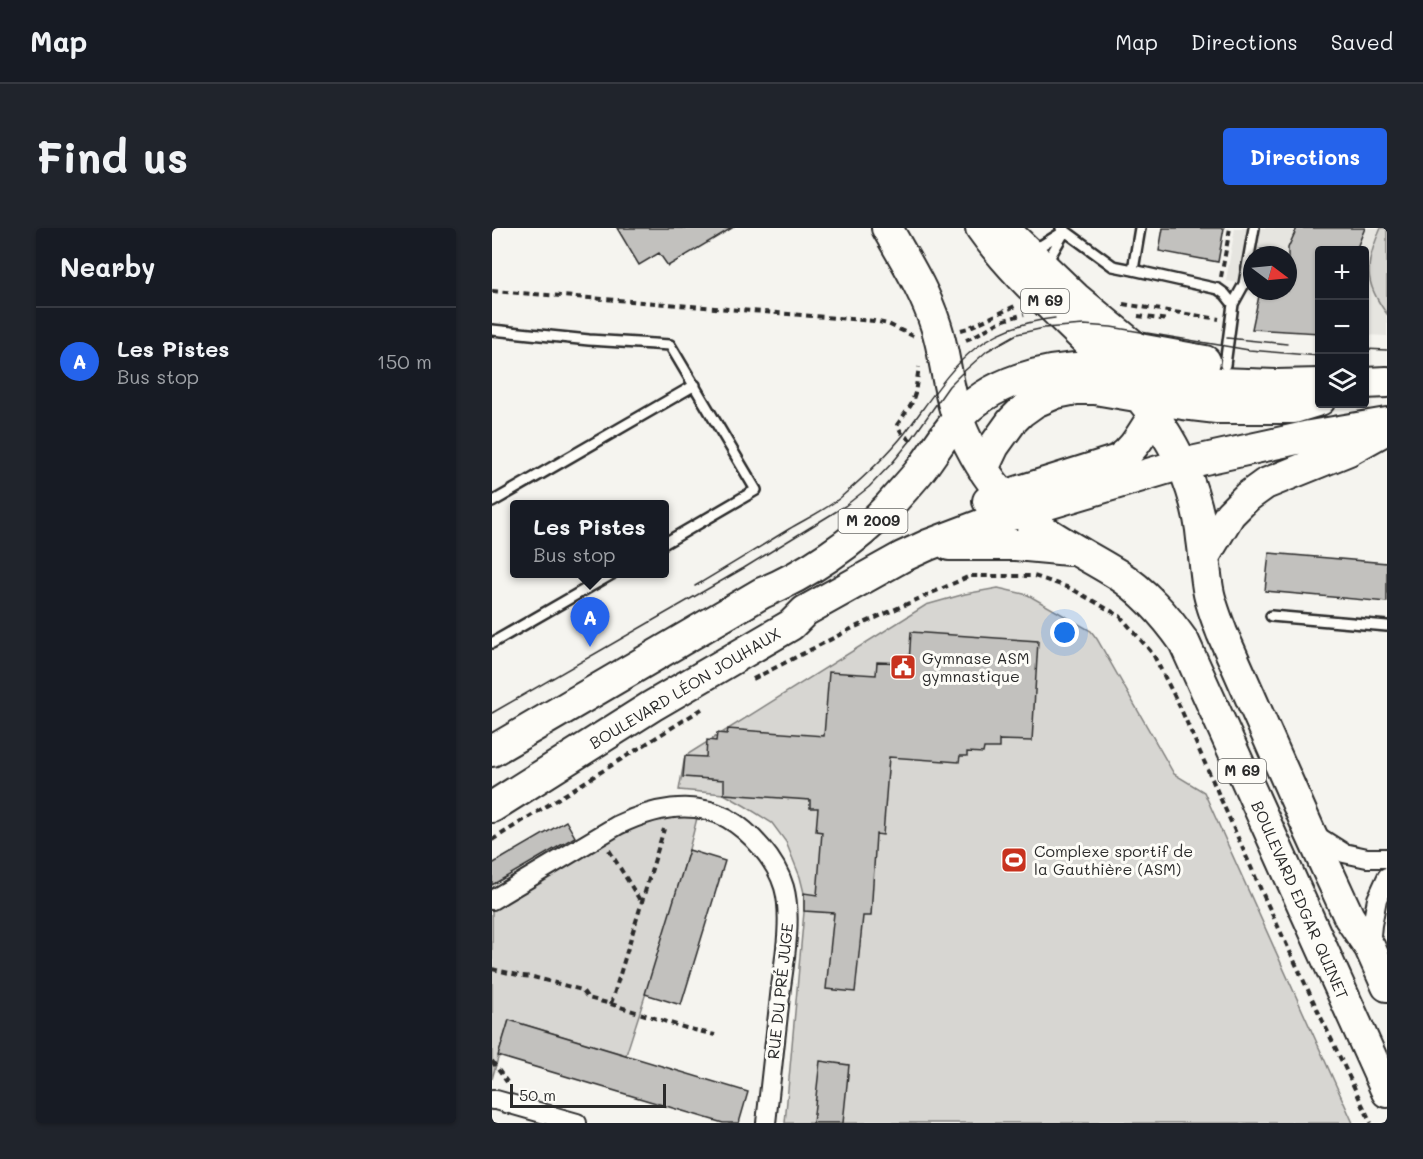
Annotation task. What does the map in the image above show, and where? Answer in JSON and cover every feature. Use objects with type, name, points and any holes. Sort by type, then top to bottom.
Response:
[{"type":"main road","name":"M 69","points":[[887,228],[919,286],[939,334],[958,419]]},
{"type":"main road","name":"M 69","points":[[981,228],[1018,273],[1046,285],[1147,406],[1182,464],[1199,517],[1209,594],[1216,618],[1349,917],[1370,948],[1387,986]]},
{"type":"main road","points":[[1003,228],[1027,250],[1046,285],[1076,298],[1139,349],[1225,365],[1276,385]]},
{"type":"main road","name":"M 2009","points":[[492,752],[762,593],[784,584],[813,566],[865,528],[886,508],[912,480],[958,419],[972,405],[988,393],[1011,382],[1052,370],[1093,367],[1219,383],[1315,384]]},
{"type":"main road","points":[[983,469],[994,446],[1012,421],[1035,402],[1056,393],[1076,389],[1095,389],[1147,406],[1294,408],[1315,402]]},
{"type":"main road","points":[[878,570],[934,523],[955,513],[1012,504],[1118,460],[1127,454],[1136,443],[1147,406]]},
{"type":"main road","name":"BOULEVARD EDGAR QUINET","points":[[958,419],[983,469],[1012,504],[1039,528],[1118,575],[1143,594],[1166,617],[1184,642],[1387,1092]]},
{"type":"main road","name":"M 2009","points":[[878,570],[928,545],[994,520],[1012,504],[1310,436],[1387,423]]},
{"type":"main road","points":[[1204,557],[1230,514],[1247,496],[1265,484],[1349,450],[1387,429]]},
{"type":"main road","points":[[928,545],[1016,545],[1076,551]]},
{"type":"main road","name":"BOULEVARD LÉON JOUHAUX","points":[[492,807],[652,706],[791,625],[805,611],[878,570]]},
{"type":"street","name":"RUE DU PRÉ JUGE","points":[[492,900],[600,835],[635,817],[654,811],[670,808],[705,810],[720,814],[747,832],[763,849],[775,869],[784,887],[787,910],[786,949],[766,1123]]},
{"type":"street","points":[[1310,832],[1344,853],[1367,858],[1387,858]]},
{"type":"street","points":[[1370,948],[1377,899],[1387,877]]},
{"type":"street","points":[[492,1100],[577,1123]]},
{"type":"lane","points":[[1133,270],[1140,228]]},
{"type":"lane","points":[[1225,365],[1233,304],[1244,284],[1254,228]]},
{"type":"lane","points":[[1046,285],[1051,255],[1063,229]]},
{"type":"lane","points":[[1027,250],[1042,245],[1063,229]]},
{"type":"lane","points":[[1063,229],[1113,266],[1218,289],[1233,304]]},
{"type":"lane","points":[[492,330],[589,340],[670,345],[756,490],[669,541]]},
{"type":"lane","points":[[492,502],[695,385]]},
{"type":"lane","points":[[492,644],[604,578]]},
{"type":"lane","points":[[1271,616],[1387,626]]},
{"type":"path","points":[[1218,289],[1230,228]]},
{"type":"path","points":[[492,291],[874,321],[888,324],[914,337],[923,338],[968,328],[1027,302],[1046,285]]},
{"type":"path","points":[[1118,304],[1230,321]]},
{"type":"path","points":[[746,682],[855,627],[970,576],[1034,576],[1070,588],[1120,616],[1153,654],[1180,707],[1266,901],[1371,1123]]},
{"type":"path","points":[[492,840],[707,705]]},
{"type":"path","points":[[611,1004],[670,808]]},
{"type":"path","points":[[600,835],[642,903]]},
{"type":"path","points":[[492,969],[582,990],[588,998],[715,1035]]},
{"type":"shaded area","points":[[1235,228],[1387,228],[1387,336],[1369,335],[1369,246],[1315,246],[1315,333],[1252,329],[1258,300],[1297,300],[1297,246],[1243,246],[1243,284],[1226,281]]},
{"type":"shaded area","points":[[1381,228],[1387,228],[1387,314],[1379,303],[1370,282],[1370,262]]},
{"type":"shaded area","name":"Complexe sportif de la Gauthière (ASM)","points":[[998,588],[1028,595],[1091,631],[1174,774],[1204,792],[1353,1123],[785,1123],[804,912],[804,893],[800,877],[786,842],[772,823],[724,794],[679,790],[685,756],[926,605]]},
{"type":"shaded area","points":[[699,810],[674,903],[626,1055],[509,1020],[492,1079],[492,900],[618,825]]},
{"type":"building","points":[[617,228],[732,228],[668,266],[659,253],[639,265]]},
{"type":"building","points":[[1163,228],[1224,228],[1218,262],[1159,251]]},
{"type":"building","points":[[1297,228],[1365,228],[1358,246],[1315,246],[1315,333],[1252,329],[1258,300],[1297,300],[1297,246],[1289,246]]},
{"type":"building","points":[[1269,553],[1387,563],[1387,602],[1265,591]]},
{"type":"building","points":[[911,632],[1038,641],[1032,741],[999,740],[999,748],[984,748],[983,753],[967,752],[967,756],[960,756],[959,762],[889,757],[883,835],[876,834],[871,916],[863,916],[855,992],[826,989],[834,913],[804,911],[804,893],[817,895],[822,832],[816,831],[818,808],[810,808],[810,800],[724,794],[724,780],[683,777],[685,756],[706,757],[707,740],[716,741],[717,733],[727,734],[728,729],[824,736],[829,672],[876,675],[877,662],[909,663]]},
{"type":"building","points":[[566,821],[575,837],[492,885],[492,864]]},
{"type":"building","points":[[689,850],[725,861],[681,1005],[645,994]]},
{"type":"building","points":[[509,1020],[748,1092],[739,1123],[723,1123],[498,1056]]},
{"type":"building","points":[[820,1061],[849,1065],[843,1123],[813,1123]]},
{"type":"tram line","points":[[695,586],[840,498],[890,450],[951,372],[983,343],[1026,323],[1055,318]]},
{"type":"tram line","points":[[492,713],[744,568],[845,506],[869,487],[893,462],[949,386],[987,351],[1017,334],[1044,328],[1084,325],[1111,327],[1249,350],[1315,356]]},
{"type":"tram line","points":[[1227,338],[1287,344]]},
{"type":"tram line","points":[[1369,349],[1387,350]]},
{"type":"place","name":"Les Pistes","points":[[590,647]]},
{"type":"place","name":"Gymnase ASM gymnastique","points":[[903,667]]},
{"type":"place","name":"Complexe sportif de la Gauthière (ASM)","points":[[1014,860]]}]
